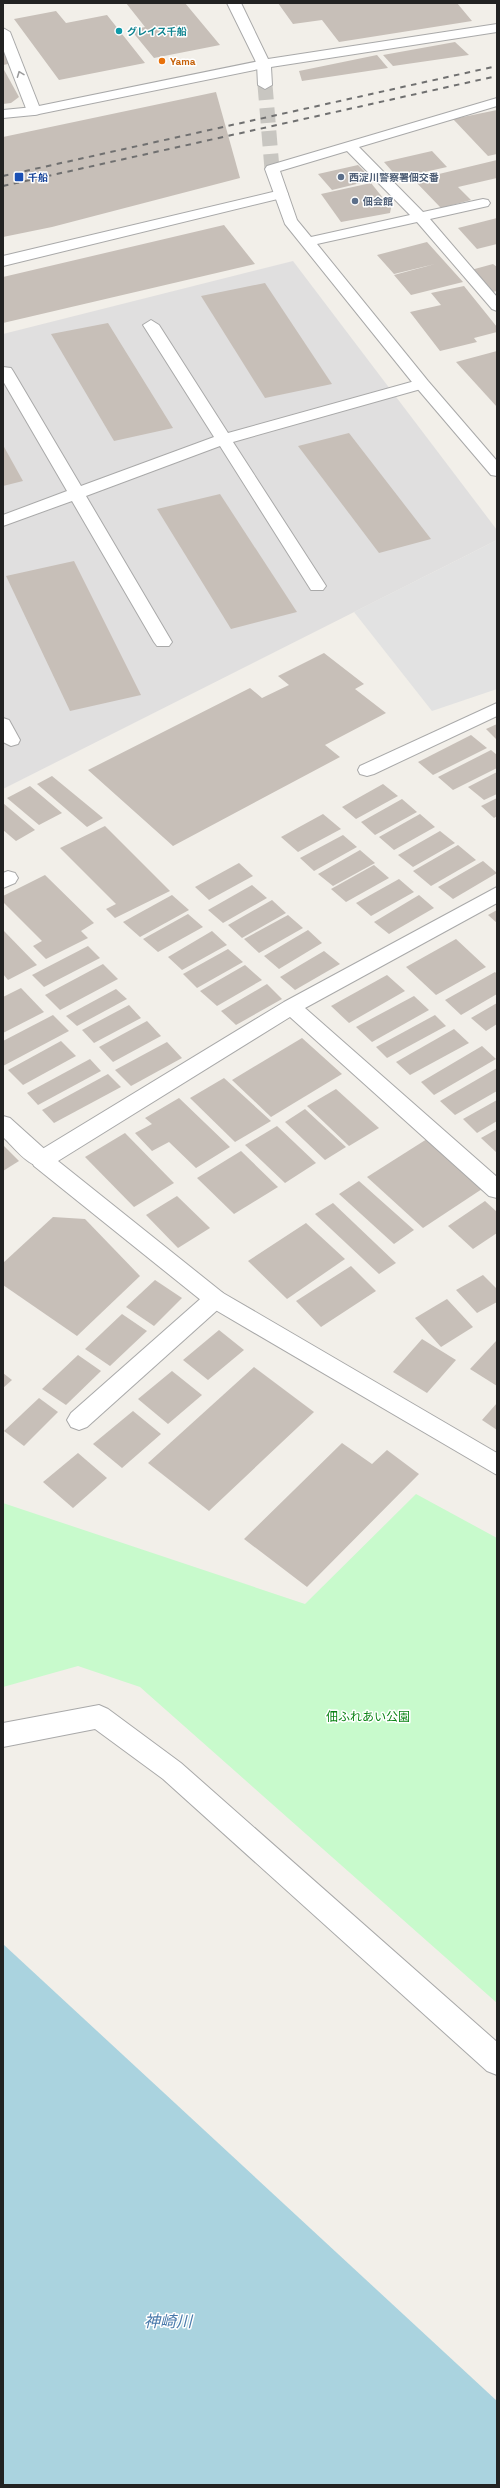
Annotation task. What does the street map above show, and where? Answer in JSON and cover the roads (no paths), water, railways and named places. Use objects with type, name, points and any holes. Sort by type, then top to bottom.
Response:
[{"type":"street","points":[[234,3],[264,64],[265,85]]},
{"type":"street","points":[[3,114],[34,111],[264,64],[497,28]]},
{"type":"street","points":[[4,35],[34,111]]},
{"type":"street","points":[[497,102],[272,170],[290,221],[422,384],[497,471]]},
{"type":"street","points":[[350,146],[420,217],[497,306]]},
{"type":"street","points":[[3,261],[281,194]]},
{"type":"street","points":[[307,242],[483,203]]},
{"type":"street","points":[[151,325],[317,586]]},
{"type":"street","points":[[5,371],[163,642]]},
{"type":"street","points":[[3,521],[224,440],[422,384]]},
{"type":"street","points":[[367,770],[497,709]]},
{"type":"street","points":[[42,1160],[291,1007],[497,894]]},
{"type":"street","points":[[291,1007],[497,1190]]},
{"type":"street","points":[[3,1124],[42,1160],[215,1299],[497,1465]]},
{"type":"street","points":[[79,1420],[215,1299]]},
{"type":"street","points":[[3,1735],[99,1717],[172,1771],[497,2061]]},
{"type":"water","name":"神崎川","points":[[3,1944],[497,2401],[497,2485],[3,2485]]},
{"type":"tunnel","points":[[265,85],[272,169]]},
{"type":"railway","points":[[3,176],[497,66]]},
{"type":"railway","points":[[3,186],[497,76]]},
{"type":"place","name":"グレイス千船","points":[[119,31]]},
{"type":"place","name":"Yama","points":[[162,61]]},
{"type":"place","name":"千船","points":[[19,177]]},
{"type":"place","name":"西淀川警察署佃交番","points":[[341,177]]},
{"type":"place","name":"佃会館","points":[[355,201]]},
{"type":"park label","name":"佃ふれあい公園","points":[[368,1717]]}]
